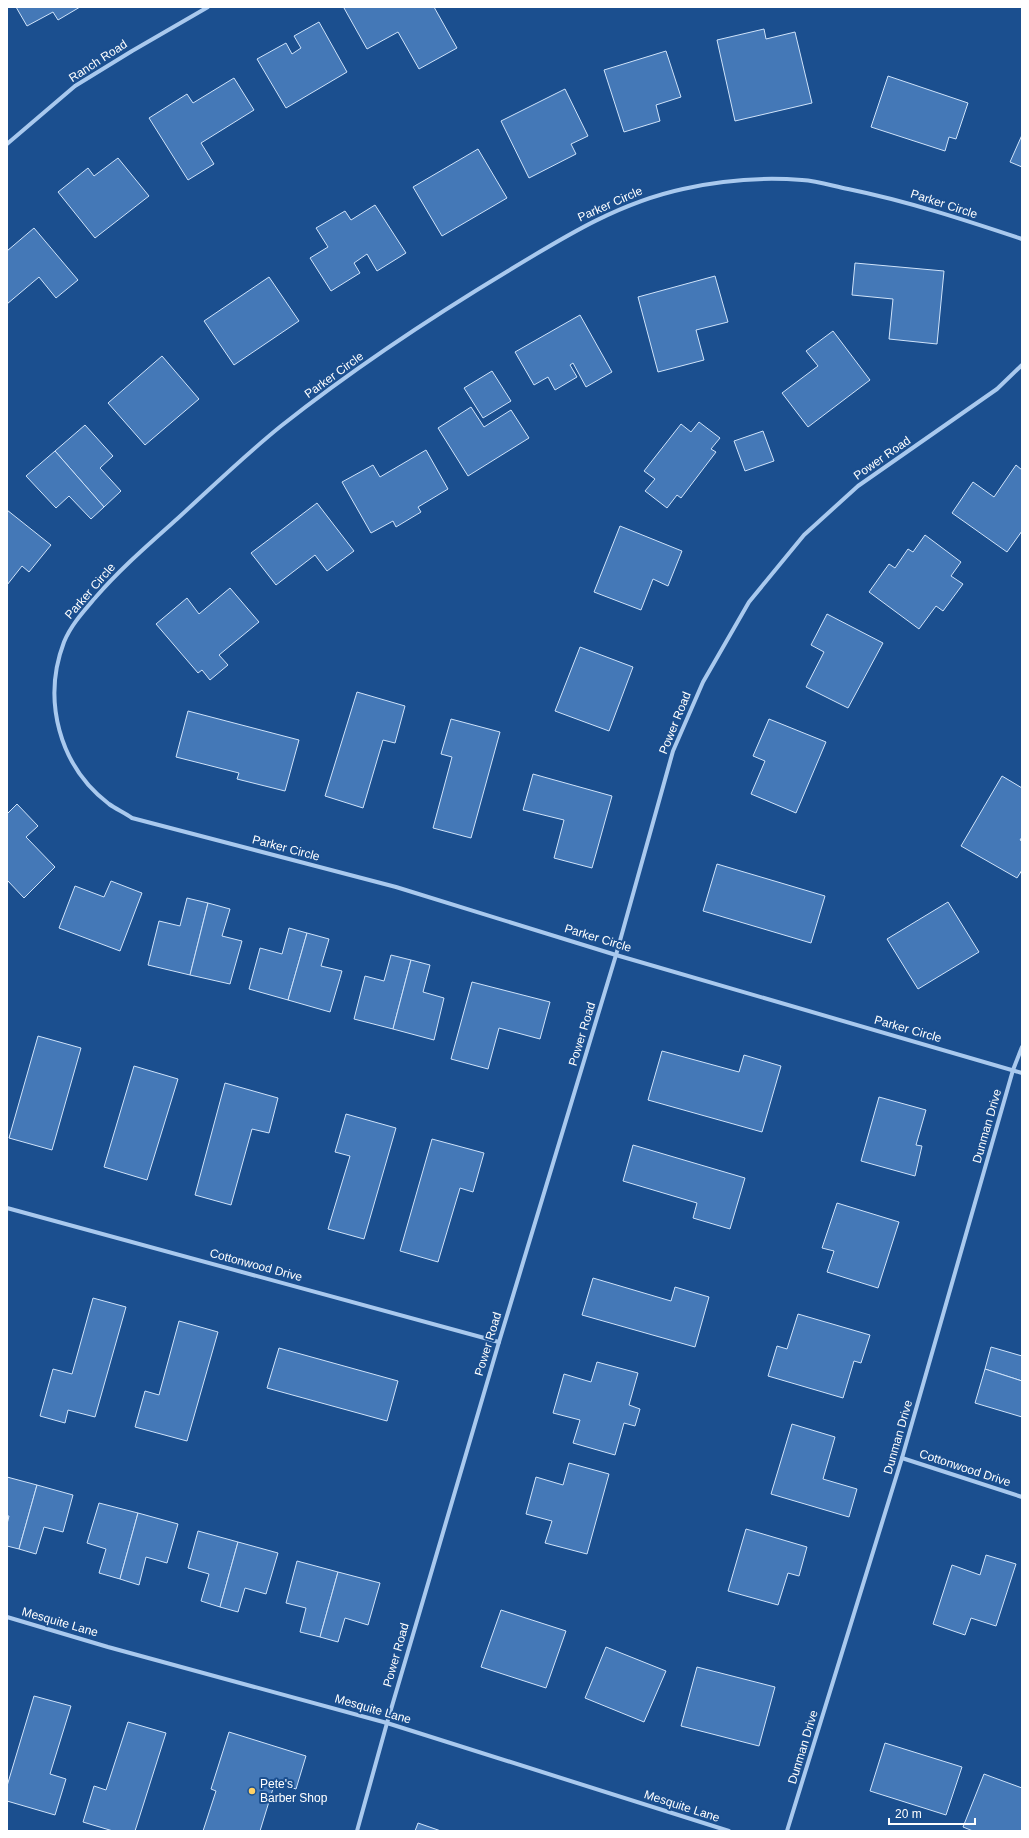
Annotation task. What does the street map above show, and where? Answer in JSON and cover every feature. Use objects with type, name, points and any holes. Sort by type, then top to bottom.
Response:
[{"type":"street","name":"Ranch Road","points":[[7,144],[75,86],[132,50],[208,7]]},
{"type":"street","name":"Parker Circle","points":[[1022,239],[888,197],[806,180],[764,178],[725,181],[647,198],[577,229],[435,315],[280,426],[115,575],[74,622],[65,639],[58,661],[54,704],[56,723],[62,740],[76,768],[92,788],[109,803],[132,818],[396,887],[616,955],[1022,1073]]},
{"type":"street","name":"Power Road","points":[[357,1831],[387,1723],[499,1342],[616,955],[673,751],[703,682],[749,602],[804,535],[858,486],[997,389],[1022,366]]},
{"type":"street","name":"Dunman Drive","points":[[787,1831],[902,1458],[1013,1070],[1022,1047]]},
{"type":"street","name":"Cottonwood Drive","points":[[7,1208],[499,1342]]},
{"type":"street","name":"Cottonwood Drive","points":[[902,1458],[1022,1497]]},
{"type":"street","name":"Mesquite Lane","points":[[7,1617],[114,1649],[387,1723],[729,1831]]},
{"type":"building","points":[[16,7],[80,7],[58,20],[53,12],[27,26]]},
{"type":"building","points":[[434,7],[457,48],[419,69],[398,32],[367,49],[344,8]]},
{"type":"building","points":[[319,22],[347,72],[286,108],[257,59],[286,43],[292,54],[301,48],[294,36]]},
{"type":"building","points":[[764,29],[766,39],[795,32],[812,103],[735,121],[717,40]]},
{"type":"building","points":[[666,51],[681,97],[656,105],[660,121],[624,132],[604,70]]},
{"type":"building","points":[[888,76],[968,103],[956,139],[949,137],[945,151],[871,127]]},
{"type":"building","points":[[234,78],[254,110],[201,143],[214,164],[188,180],[149,118],[187,94],[193,103]]},
{"type":"building","points":[[565,89],[588,136],[571,144],[576,154],[529,178],[501,121]]},
{"type":"building","points":[[1022,135],[1022,167],[1010,162]]},
{"type":"building","points":[[478,149],[507,198],[442,236],[413,187]]},
{"type":"building","points":[[118,158],[149,196],[95,238],[58,192],[88,168],[94,176]]},
{"type":"building","points":[[375,205],[406,253],[377,271],[367,254],[354,263],[360,273],[331,291],[310,258],[328,247],[316,228],[345,211],[351,220]]},
{"type":"building","points":[[34,228],[78,280],[56,298],[39,277],[7,304],[7,251]]},
{"type":"building","points":[[855,263],[944,271],[937,344],[889,339],[893,299],[852,295]]},
{"type":"building","points":[[715,276],[728,322],[696,330],[704,360],[658,372],[638,297]]},
{"type":"building","points":[[269,277],[299,321],[234,365],[204,321]]},
{"type":"building","points":[[580,315],[612,372],[586,387],[573,363],[570,365],[577,377],[555,390],[548,377],[534,385],[515,352]]},
{"type":"building","points":[[833,331],[870,380],[808,427],[782,393],[818,366],[806,351]]},
{"type":"building","points":[[162,356],[199,399],[145,445],[108,403]]},
{"type":"building","points":[[492,371],[511,401],[483,418],[464,388]]},
{"type":"building","points":[[471,407],[484,427],[511,410],[529,438],[468,476],[438,428]]},
{"type":"building","points":[[699,422],[720,438],[711,449],[716,452],[681,498],[677,495],[667,508],[645,491],[655,479],[644,471],[681,424],[691,432]]},
{"type":"building","points":[[85,425],[113,456],[100,468],[121,491],[104,507],[55,451]]},
{"type":"building","points":[[763,431],[774,461],[745,471],[734,441]]},
{"type":"building","points":[[426,450],[448,489],[418,507],[421,512],[396,527],[393,521],[371,533],[342,482],[373,465],[380,477]]},
{"type":"building","points":[[55,451],[104,507],[91,519],[69,496],[56,508],[26,476]]},
{"type":"building","points":[[1016,465],[1022,470],[1022,531],[1007,552],[952,513],[973,482],[994,497]]},
{"type":"building","points":[[317,503],[354,551],[327,571],[315,555],[276,585],[251,553]]},
{"type":"building","points":[[7,510],[51,545],[29,572],[22,566],[7,585]]},
{"type":"building","points":[[620,526],[682,551],[668,586],[653,579],[641,610],[594,592]]},
{"type":"building","points":[[925,535],[961,562],[951,576],[963,584],[943,611],[936,606],[919,629],[869,592],[889,564],[895,568],[908,549],[913,552]]},
{"type":"building","points":[[230,588],[259,622],[219,655],[228,665],[210,680],[202,670],[198,673],[156,624],[187,598],[199,614]]},
{"type":"building","points":[[827,614],[883,643],[848,708],[806,687],[824,652],[811,645]]},
{"type":"building","points":[[580,647],[633,667],[609,731],[555,711]]},
{"type":"building","points":[[357,692],[405,706],[395,743],[383,740],[363,808],[325,796]]},
{"type":"building","points":[[188,711],[299,740],[285,791],[237,779],[239,773],[176,757]]},
{"type":"building","points":[[451,719],[500,732],[471,838],[433,828],[452,757],[441,754]]},
{"type":"building","points":[[769,719],[826,742],[796,813],[751,794],[765,761],[753,756]]},
{"type":"building","points":[[533,774],[612,796],[592,868],[554,858],[564,820],[523,810]]},
{"type":"building","points":[[1002,776],[1022,788],[1022,837],[1020,840],[1022,841],[1022,870],[1017,878],[961,846]]},
{"type":"building","points":[[17,804],[38,826],[26,837],[55,867],[24,898],[7,880],[7,814]]},
{"type":"building","points":[[717,864],[825,896],[811,943],[703,911]]},
{"type":"building","points":[[111,881],[142,893],[120,951],[59,928],[75,886],[104,897]]},
{"type":"building","points":[[187,898],[208,903],[190,975],[148,965],[159,921],[180,926]]},
{"type":"building","points":[[948,902],[979,952],[918,989],[887,939]]},
{"type":"building","points":[[208,903],[230,909],[222,936],[242,941],[230,984],[190,975]]},
{"type":"building","points":[[289,928],[307,933],[288,1000],[249,989],[260,948],[282,954]]},
{"type":"building","points":[[307,933],[329,939],[321,966],[342,971],[330,1012],[288,1000]]},
{"type":"building","points":[[391,955],[411,960],[393,1029],[354,1019],[365,976],[384,981]]},
{"type":"building","points":[[411,960],[430,965],[423,992],[444,998],[434,1040],[393,1029]]},
{"type":"building","points":[[472,982],[550,1002],[540,1039],[499,1028],[488,1069],[451,1059]]},
{"type":"building","points":[[38,1036],[81,1048],[52,1150],[9,1138]]},
{"type":"building","points":[[662,1051],[739,1072],[744,1055],[781,1066],[762,1132],[648,1100]]},
{"type":"building","points":[[134,1066],[178,1079],[147,1180],[104,1167]]},
{"type":"building","points":[[225,1083],[278,1098],[269,1133],[252,1129],[231,1205],[195,1195]]},
{"type":"building","points":[[879,1097],[926,1110],[916,1145],[922,1146],[915,1176],[861,1161]]},
{"type":"building","points":[[346,1114],[396,1128],[364,1239],[328,1229],[350,1156],[335,1152]]},
{"type":"building","points":[[432,1139],[484,1153],[473,1192],[460,1188],[438,1262],[400,1251]]},
{"type":"building","points":[[633,1145],[745,1178],[730,1229],[693,1218],[697,1203],[623,1181]]},
{"type":"building","points":[[837,1203],[899,1222],[878,1288],[827,1272],[834,1251],[822,1248]]},
{"type":"building","points":[[593,1278],[671,1301],[675,1287],[709,1297],[695,1347],[582,1315]]},
{"type":"building","points":[[93,1298],[126,1307],[95,1417],[68,1410],[65,1423],[40,1416],[53,1369],[72,1374]]},
{"type":"building","points":[[798,1314],[870,1335],[861,1363],[854,1361],[843,1398],[768,1376],[777,1346],[787,1349]]},
{"type":"building","points":[[179,1321],[218,1332],[187,1441],[135,1427],[145,1391],[159,1395]]},
{"type":"building","points":[[991,1347],[1022,1356],[1022,1381],[985,1369]]},
{"type":"building","points":[[279,1348],[398,1381],[387,1421],[267,1388]]},
{"type":"building","points":[[597,1362],[638,1373],[629,1405],[640,1409],[635,1426],[624,1423],[615,1455],[573,1443],[580,1420],[553,1413],[564,1374],[591,1382]]},
{"type":"building","points":[[985,1369],[1022,1381],[1022,1417],[975,1403]]},
{"type":"building","points":[[792,1424],[835,1437],[823,1479],[857,1489],[849,1517],[771,1494]]},
{"type":"building","points":[[569,1463],[609,1474],[587,1554],[545,1543],[552,1521],[526,1514],[536,1477],[563,1485]]},
{"type":"building","points":[[7,1477],[37,1485],[19,1549],[7,1546],[7,1524],[9,1516],[7,1516]]},
{"type":"building","points":[[37,1485],[73,1495],[63,1532],[44,1527],[36,1554],[19,1549]]},
{"type":"building","points":[[99,1503],[138,1513],[120,1579],[99,1573],[106,1549],[87,1543]]},
{"type":"building","points":[[138,1513],[178,1524],[167,1563],[146,1557],[139,1585],[120,1579]]},
{"type":"building","points":[[746,1529],[807,1547],[799,1576],[788,1573],[778,1605],[728,1591]]},
{"type":"building","points":[[198,1531],[238,1542],[220,1607],[201,1601],[209,1574],[188,1568]]},
{"type":"building","points":[[238,1542],[278,1553],[266,1594],[245,1588],[238,1612],[220,1607]]},
{"type":"building","points":[[986,1555],[1016,1564],[996,1626],[971,1618],[965,1635],[933,1624],[952,1565],[980,1575]]},
{"type":"building","points":[[297,1561],[338,1572],[320,1637],[300,1632],[306,1608],[286,1603]]},
{"type":"building","points":[[338,1572],[380,1583],[368,1625],[345,1618],[338,1642],[320,1637]]},
{"type":"building","points":[[501,1610],[566,1631],[546,1688],[481,1667]]},
{"type":"building","points":[[606,1647],[666,1671],[644,1722],[585,1698]]},
{"type":"building","points":[[697,1667],[775,1687],[759,1746],[681,1726]]},
{"type":"building","points":[[34,1696],[71,1706],[50,1774],[66,1779],[55,1815],[7,1801],[7,1786]]},
{"type":"building","points":[[128,1722],[166,1733],[135,1831],[113,1831],[83,1822],[94,1786],[106,1790]]},
{"type":"building","points":[[229,1732],[306,1756],[296,1789],[275,1782],[260,1831],[203,1831],[216,1791],[211,1789]]},
{"type":"building","points":[[885,1743],[962,1767],[946,1815],[870,1791]]},
{"type":"building","points":[[984,1774],[1022,1788],[1022,1831],[973,1831],[963,1827]]},
{"type":"building","points":[[418,1823],[441,1831],[415,1831]]},
{"type":"place","name":"Pete's Barber Shop","points":[[252,1791]]}]
